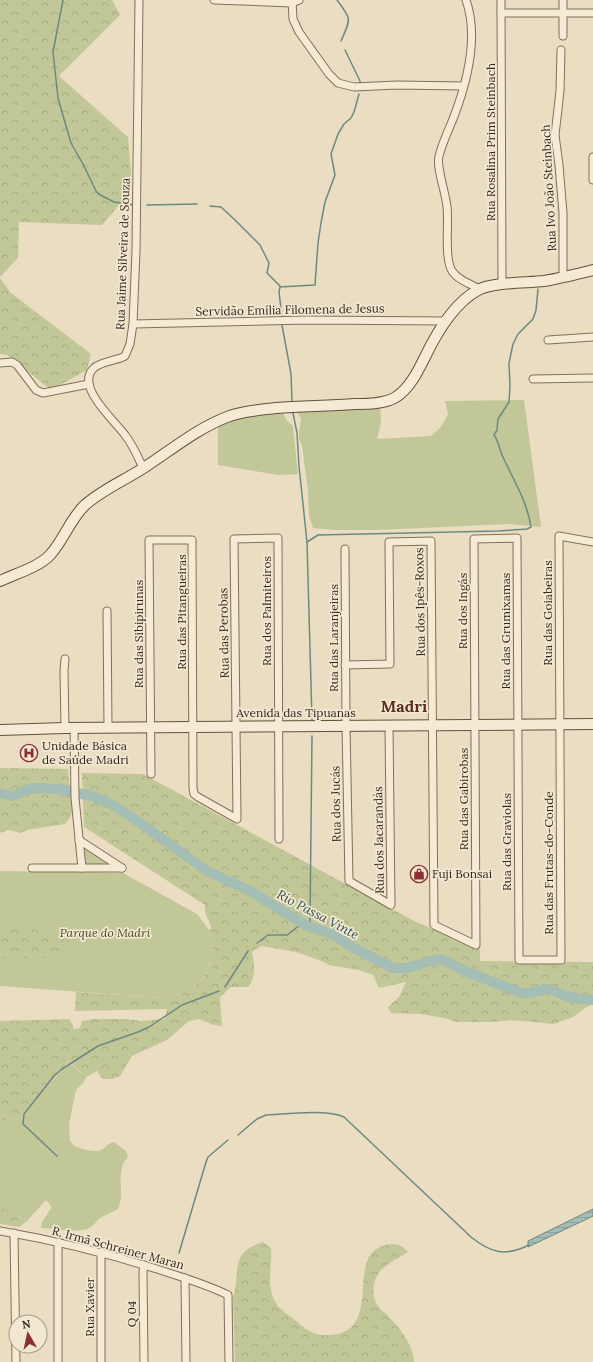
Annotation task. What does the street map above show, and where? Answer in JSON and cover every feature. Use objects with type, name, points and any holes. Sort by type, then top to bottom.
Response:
[{"type":"main road","points":[[0,581],[46,559],[83,507],[106,489],[143,468],[198,431],[228,416],[256,410],[365,404],[383,402],[396,397],[412,380],[432,343],[447,320],[472,294],[480,289],[563,278],[593,270]]},
{"type":"main road","name":"Avenida das Tipuanas","points":[[0,730],[70,727],[475,726],[517,724],[593,724]]},
{"type":"street","name":"Rua Jaime Silveira de Souza","points":[[89,384],[88,379],[94,368],[125,356],[130,344],[133,324],[136,251],[139,0]]},
{"type":"street","points":[[214,0],[294,1],[293,19],[299,32],[329,74],[338,83],[354,87],[397,85],[463,86]]},
{"type":"street","points":[[466,0],[472,24],[472,45],[463,86],[455,113],[438,157],[438,164],[447,201],[448,252],[451,269],[459,278],[480,289]]},
{"type":"street","name":"Rua Rosalina Prim Steinbach","points":[[501,0],[502,285]]},
{"type":"street","points":[[563,0],[563,36]]},
{"type":"street","points":[[501,13],[593,13]]},
{"type":"street","name":"Rua Ivo João Steinbach","points":[[561,50],[560,92],[555,135],[563,213],[563,278]]},
{"type":"street","points":[[593,157],[593,180]]},
{"type":"street","name":"Servidão Emília Filomena de Jesus","points":[[133,324],[306,320],[447,320]]},
{"type":"street","points":[[548,340],[593,337]]},
{"type":"street","points":[[0,363],[12,362],[17,364],[36,390],[43,393],[89,384],[102,410],[125,434],[143,468]]},
{"type":"street","points":[[533,379],[593,378]]},
{"type":"street","name":"Rua das Goiabeiras","points":[[559,724],[559,536],[593,542]]},
{"type":"street","name":"Rua dos Palmiteiros","points":[[234,539],[278,538],[279,726]]},
{"type":"street","name":"Rua das Grumixamas","points":[[517,538],[517,724]]},
{"type":"street","name":"Rua dos Ingás","points":[[475,726],[474,539],[517,538]]},
{"type":"street","name":"Rua das Perobas","points":[[193,727],[194,794],[237,818],[234,539]]},
{"type":"street","name":"Rua das Sibipirunas","points":[[149,540],[151,774]]},
{"type":"street","name":"Rua das Pitangueiras","points":[[149,540],[192,540],[193,727]]},
{"type":"street","name":"Rua dos Ipês-Roxos","points":[[345,665],[390,664],[389,542],[431,541],[432,726]]},
{"type":"street","name":"Rua das Laranjeiras","points":[[345,549],[346,726]]},
{"type":"street","points":[[106,611],[108,727]]},
{"type":"street","points":[[65,659],[64,670],[82,868]]},
{"type":"street","name":"Rua das Graviolas","points":[[517,724],[519,960]]},
{"type":"street","name":"Rua das Frutas-do-Conde","points":[[519,960],[561,960],[559,724]]},
{"type":"street","points":[[279,726],[280,839]]},
{"type":"street","name":"Rua dos Jucás","points":[[346,726],[349,881]]},
{"type":"street","name":"Rua dos Jacarandás","points":[[349,881],[391,905],[389,726]]},
{"type":"street","name":"Rua das Gabirobas","points":[[432,726],[434,925],[476,945],[475,726]]},
{"type":"street","points":[[32,868],[122,868],[79,840]]},
{"type":"street","name":"R. Irmã Schreiner Maran","points":[[0,1231],[58,1242],[144,1265],[185,1278],[228,1295],[229,1362]]},
{"type":"street","points":[[14,1233],[16,1362]]},
{"type":"street","points":[[58,1242],[58,1362]]},
{"type":"street","name":"Rua Xavier","points":[[101,1253],[101,1362]]},
{"type":"street","name":"Q 04","points":[[144,1265],[144,1362]]},
{"type":"street","points":[[185,1278],[186,1362]]},
{"type":"green space","points":[[0,0],[112,0],[120,15],[59,76],[128,137],[131,191],[102,225],[19,222],[18,258],[0,277]]},
{"type":"green space","points":[[0,278],[11,293],[91,354],[87,370],[51,390],[7,355],[0,354]]},
{"type":"green space","points":[[524,400],[541,527],[508,524],[378,530],[336,530],[313,528],[309,515],[308,491],[302,445],[299,439],[301,419],[297,411],[380,405],[381,422],[377,439],[431,436],[441,427],[448,414],[445,401]]},
{"type":"green space","points":[[283,410],[285,417],[293,426],[298,474],[279,475],[218,465],[218,424],[226,420]]},
{"type":"green space","points":[[0,768],[68,769],[72,811],[70,818],[65,824],[27,830],[21,833],[8,830],[0,833]]},
{"type":"green space","points":[[82,773],[143,774],[414,921],[480,949],[480,961],[593,962],[593,1004],[573,1017],[554,1024],[512,1020],[493,1022],[457,1022],[421,1014],[391,1013],[388,1007],[399,997],[406,982],[379,988],[373,975],[359,970],[329,965],[296,952],[262,946],[252,951],[254,975],[248,987],[231,987],[220,997],[222,1026],[214,1025],[199,1019],[189,1021],[167,1040],[132,1056],[120,1076],[113,1079],[102,1079],[97,1071],[86,1077],[69,1061],[34,1101],[26,1114],[0,1121],[0,1021],[69,1019],[73,1025],[73,1029],[80,1028],[82,1021],[93,1019],[127,1019],[141,1021],[165,1019],[167,1009],[75,1011],[76,992],[163,998],[189,992],[204,977],[211,959],[213,948],[209,930],[211,928],[205,912],[205,905],[84,827]]},
{"type":"green space","points":[[84,847],[112,865],[86,866]]},
{"type":"green space","name":"Parque do Madri","points":[[0,871],[123,873],[197,914],[209,930],[213,948],[211,959],[204,977],[189,992],[164,998],[0,986]]},
{"type":"green space","points":[[28,925],[48,937],[73,941],[75,945],[48,957],[0,958],[0,939],[18,926]]},
{"type":"green space","points":[[70,1061],[71,1064],[86,1077],[84,1082],[76,1090],[69,1124],[70,1140],[74,1146],[92,1151],[103,1149],[114,1142],[126,1151],[128,1157],[122,1166],[121,1171],[121,1198],[118,1209],[100,1218],[89,1228],[76,1231],[41,1228],[42,1222],[52,1207],[46,1200],[27,1221],[0,1206],[0,1121],[26,1114],[34,1101]]},
{"type":"green space","points":[[0,1206],[27,1221],[19,1227],[0,1224]]},
{"type":"green space","points":[[263,1242],[271,1248],[270,1286],[274,1300],[281,1310],[305,1328],[315,1334],[326,1335],[345,1332],[354,1324],[359,1314],[362,1302],[366,1263],[371,1254],[385,1245],[393,1244],[401,1246],[408,1252],[382,1269],[376,1277],[373,1292],[379,1307],[393,1321],[406,1338],[412,1350],[414,1362],[235,1362],[233,1298],[238,1264],[245,1251],[252,1246]]},
{"type":"water","points":[[593,1209],[593,1216],[528,1247],[528,1241]]},
{"type":"waterway","points":[[63,0],[53,52],[58,98],[71,143],[96,191],[100,195],[114,202],[134,205]]},
{"type":"waterway","points":[[337,0],[348,19],[347,28],[341,41]]},
{"type":"waterway","points":[[345,50],[360,81],[360,84]]},
{"type":"waterway","points":[[280,287],[315,285],[321,223],[325,202],[335,175],[331,154],[338,134],[354,112],[359,94]]},
{"type":"waterway","points":[[147,205],[197,204]]},
{"type":"waterway","points":[[210,206],[221,207],[260,245],[269,263],[267,273],[280,286]]},
{"type":"waterway","points":[[280,287],[279,292],[282,317]]},
{"type":"waterway","points":[[307,542],[318,535],[498,531],[527,529],[531,527],[523,499],[494,435],[497,430],[498,419],[509,402],[509,363],[513,344],[518,334],[533,319],[536,310],[538,289]]},
{"type":"waterway","points":[[282,325],[291,374],[292,402]]},
{"type":"waterway","points":[[293,413],[297,433],[307,542],[312,720]]},
{"type":"waterway","points":[[312,736],[310,921],[312,927]]},
{"type":"waterway","name":"Rio Passa Vinte","points":[[0,793],[12,796],[26,790],[36,788],[57,789],[92,796],[111,804],[207,871],[252,892],[305,925],[332,934],[352,947],[393,968],[407,968],[439,959],[521,993],[530,993],[545,989],[552,990],[566,996],[593,1000]]},
{"type":"waterway","points":[[257,943],[268,935],[287,935],[300,925],[305,925]]},
{"type":"waterway","points":[[225,987],[248,951]]},
{"type":"waterway","points":[[57,1156],[23,1124],[24,1114],[54,1076],[62,1069],[98,1046],[138,1032],[149,1027],[182,1005],[219,991]]},
{"type":"waterway","points":[[238,1135],[257,1119],[266,1115],[327,1113],[344,1117],[471,1237],[485,1247],[498,1252],[505,1252],[520,1249],[529,1245]]},
{"type":"waterway","points":[[179,1253],[208,1157],[228,1140]]},
{"type":"place","name":"Unidade Básica de Saúde Madri","points":[[29,753]]},
{"type":"place","name":"Fuji Bonsai","points":[[419,874]]},
{"type":"district","name":"Madri","points":[[404,706]]}]
